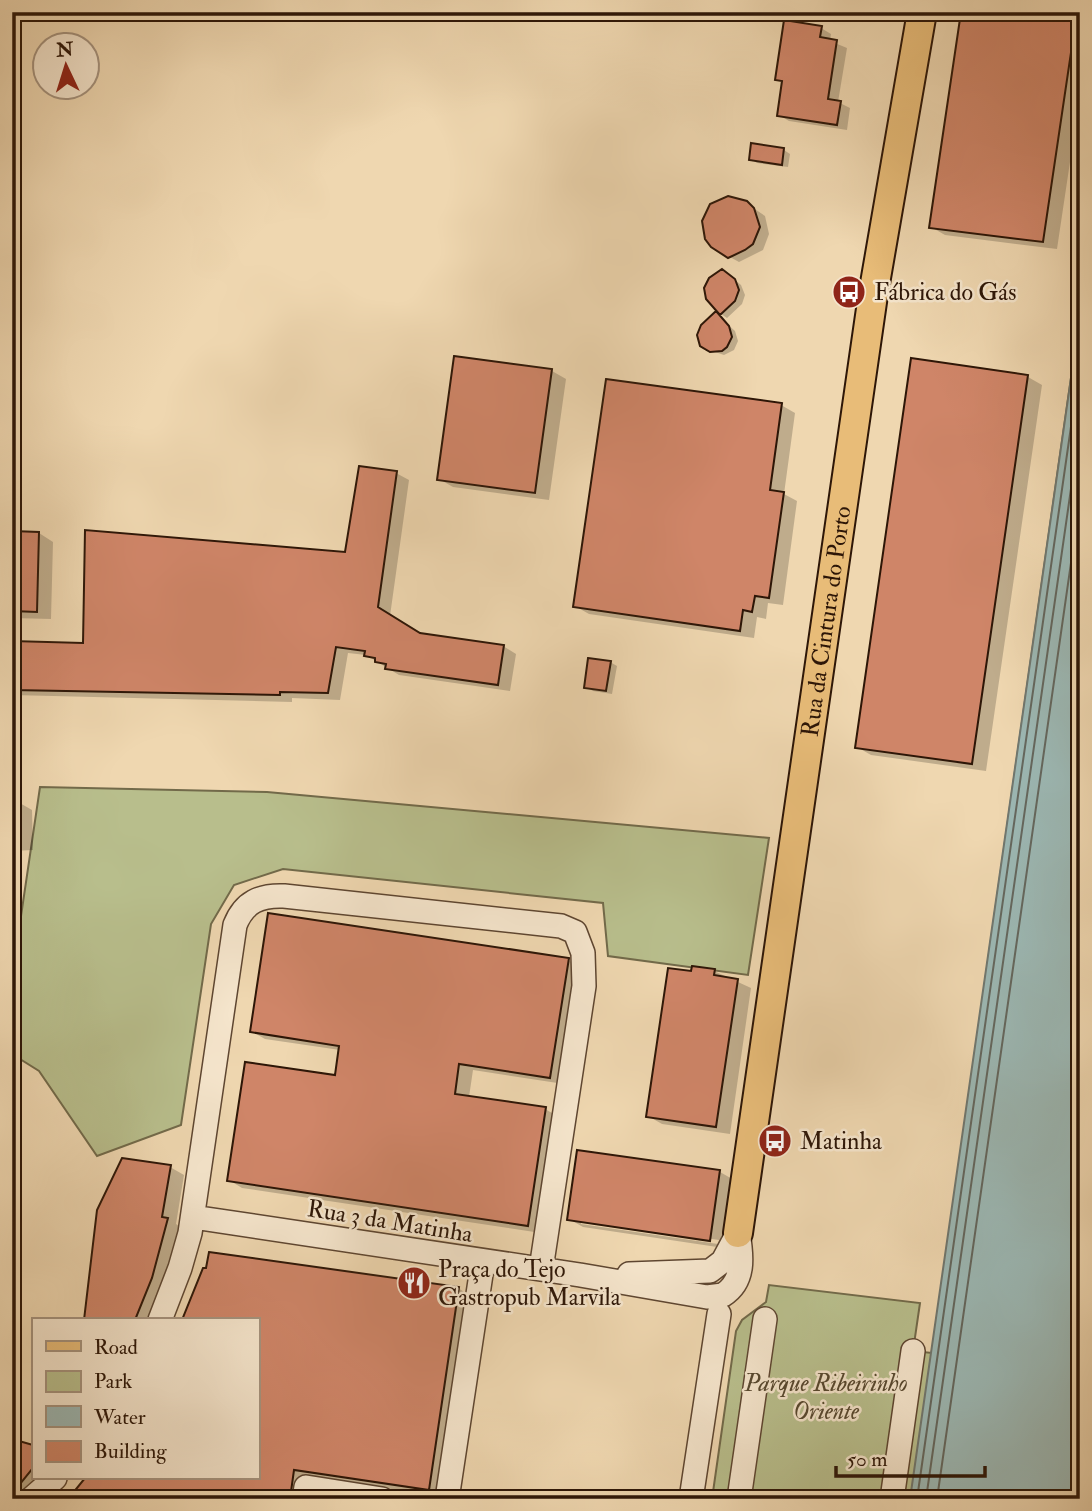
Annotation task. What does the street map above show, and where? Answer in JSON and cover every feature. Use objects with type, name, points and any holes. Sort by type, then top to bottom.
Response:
[{"type":"main road","name":"Rua da Cintura do Porto","points":[[738,1233],[870,318],[922,12]]},
{"type":"street","points":[[161,1318],[180,1268],[193,1217],[233,934],[241,911],[247,904],[263,896],[284,896],[561,926],[575,932],[579,937],[585,969],[541,1269]]},
{"type":"street","name":"Rua 3 da Matinha","points":[[193,1217],[580,1275],[698,1297],[723,1295],[734,1286],[740,1272],[738,1233]]},
{"type":"street","points":[[447,1499],[483,1261]]},
{"type":"street","points":[[691,1499],[719,1314]]},
{"type":"street","points":[[739,1499],[765,1319]]},
{"type":"street","points":[[892,1499],[913,1351]]},
{"type":"street","points":[[31,1499],[53,1480]]},
{"type":"street","points":[[304,1499],[306,1487],[341,1496],[382,1499]]},
{"type":"green space","name":"Parque Ribeirinho Oriente","points":[[1077,336],[1080,336],[1080,1499],[712,1499],[736,1331],[742,1320],[766,1302],[769,1285],[920,1303],[913,1351],[932,1353]]},
{"type":"green space","points":[[40,787],[267,792],[769,838],[748,975],[608,956],[603,903],[283,869],[234,885],[211,924],[181,1125],[97,1156],[39,1071],[12,1054],[12,977]]},
{"type":"water","points":[[1077,336],[1080,336],[1080,1499],[910,1499]]},
{"type":"building","points":[[961,12],[1077,12],[1043,242],[929,228]]},
{"type":"building","points":[[784,20],[822,26],[820,37],[837,40],[828,99],[841,101],[837,125],[777,116],[782,81],[775,80]]},
{"type":"building","points":[[751,143],[784,148],[782,165],[749,160]]},
{"type":"building","points":[[728,196],[747,201],[754,208],[760,227],[753,244],[728,258],[711,247],[705,239],[702,221],[710,204]]},
{"type":"building","points":[[722,269],[735,279],[739,290],[735,301],[720,315],[706,299],[704,288],[709,278]]},
{"type":"building","points":[[716,311],[729,326],[732,337],[722,351],[710,352],[700,346],[697,335],[701,325]]},
{"type":"building","points":[[454,356],[552,369],[535,493],[437,480]]},
{"type":"building","points":[[911,358],[1028,375],[972,764],[855,748]]},
{"type":"building","points":[[606,379],[782,403],[770,490],[784,492],[769,598],[755,596],[752,612],[743,610],[740,631],[573,607]]},
{"type":"building","points":[[359,466],[397,471],[378,607],[420,633],[504,645],[498,685],[385,669],[386,664],[364,656],[365,651],[336,647],[328,693],[280,692],[280,695],[12,690],[12,641],[83,643],[85,530],[345,552]]},
{"type":"building","points":[[12,531],[39,532],[37,612],[12,611]]},
{"type":"building","points":[[588,658],[611,661],[606,691],[584,688]]},
{"type":"building","points":[[268,913],[569,958],[550,1078],[459,1064],[455,1094],[546,1107],[528,1226],[227,1181],[245,1062],[335,1075],[339,1046],[250,1032]]},
{"type":"building","points":[[692,966],[715,969],[714,975],[738,979],[716,1127],[646,1117],[668,968],[691,971]]},
{"type":"building","points":[[577,1150],[720,1170],[710,1241],[567,1220]]},
{"type":"building","points":[[122,1158],[171,1165],[162,1217],[168,1218],[152,1278],[136,1318],[84,1318],[97,1210]]},
{"type":"building","points":[[209,1252],[459,1287],[429,1490],[294,1470],[290,1499],[68,1499],[83,1480],[259,1480],[259,1318],[183,1318],[203,1268],[206,1268]]},
{"type":"building","points":[[12,1439],[32,1445],[32,1469],[12,1494]]},
{"type":"place","name":"Fábrica do Gás","points":[[849,292]]},
{"type":"place","name":"Matinha","points":[[775,1141]]},
{"type":"place","name":"Praça do Tejo Gastropub Marvila","points":[[414,1283]]}]
